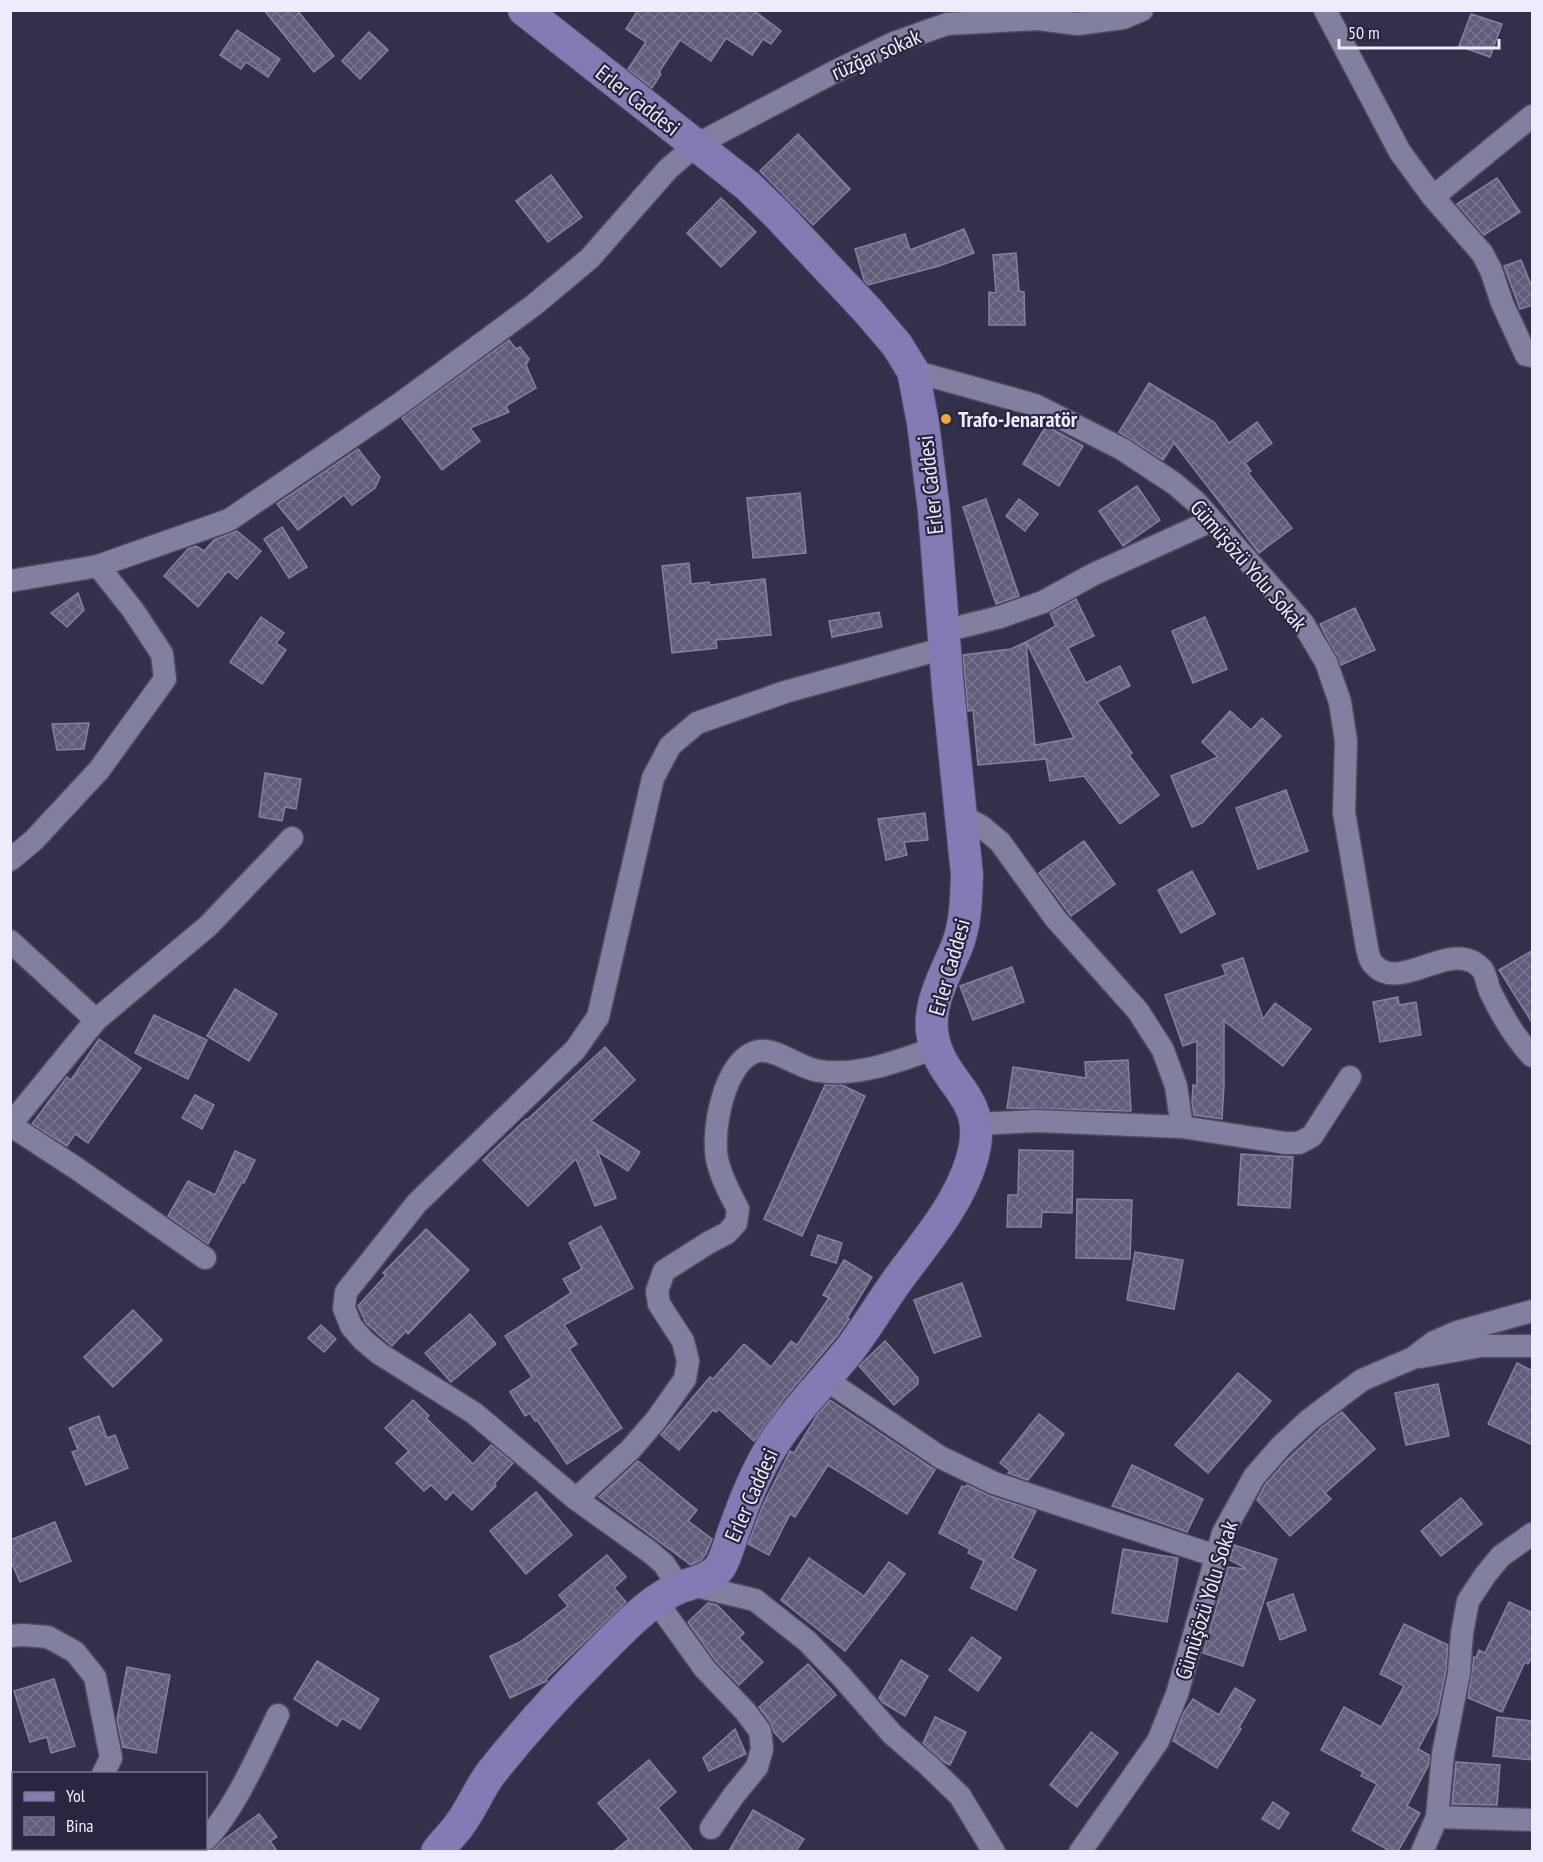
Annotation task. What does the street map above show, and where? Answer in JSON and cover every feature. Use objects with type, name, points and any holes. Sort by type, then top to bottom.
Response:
[{"type":"street","name":"Erler Caddesi","points":[[437,1851],[460,1823],[489,1776],[525,1731],[591,1661],[656,1600],[673,1590],[711,1576],[719,1568],[740,1512],[769,1451],[850,1348],[949,1210],[962,1186],[971,1162],[978,1124],[972,1107],[935,1048],[932,1026],[935,1001],[945,971],[957,947],[966,905],[967,875],[929,464],[913,371],[897,345],[868,311],[748,186],[524,10]]},
{"type":"street","name":"rüzğar sokak","points":[[10,581],[98,566],[229,520],[401,403],[534,305],[590,258],[668,169],[696,145],[834,72],[948,17],[1038,19],[1078,24],[1123,18],[1142,10]]},
{"type":"street","points":[[1325,10],[1400,152],[1433,197],[1482,253],[1526,355],[1533,356]]},
{"type":"street","points":[[1340,10],[1353,64]]},
{"type":"street","points":[[1433,197],[1533,117]]},
{"type":"street","name":"Gümüşözü Yolu Sokak","points":[[913,371],[1035,405],[1122,449],[1175,484],[1196,502],[1258,570],[1303,623],[1326,662],[1340,702],[1347,741],[1344,812],[1366,948],[1373,965],[1389,974],[1406,972],[1438,962],[1457,959],[1471,961],[1483,970],[1503,1016],[1523,1047],[1533,1056]]},
{"type":"street","points":[[994,1851],[960,1796],[892,1734],[807,1641],[755,1600],[675,1581],[664,1564],[650,1552],[576,1499],[474,1413],[380,1354],[363,1340],[351,1326],[347,1317],[344,1308],[346,1292],[417,1203],[575,1050],[598,1017],[653,778],[670,746],[697,723],[734,708],[944,639],[1000,616],[1043,602],[1094,574],[1211,521]]},
{"type":"street","points":[[10,860],[34,840],[99,770],[165,679],[162,654],[133,610],[98,566]]},
{"type":"street","points":[[961,816],[981,826],[1000,842],[1055,918],[1138,1011],[1163,1050],[1176,1086],[1182,1127]]},
{"type":"street","points":[[205,1258],[10,1125],[96,1020],[208,926],[292,838]]},
{"type":"street","points":[[10,941],[96,1020]]},
{"type":"street","points":[[576,1499],[630,1450],[656,1420],[685,1379],[688,1361],[683,1341],[658,1304],[657,1291],[664,1271],[727,1233],[736,1223],[738,1209],[728,1192],[717,1161],[716,1137],[726,1086],[742,1060],[758,1051],[772,1051],[785,1059],[818,1071],[850,1071],[890,1064],[935,1048]]},
{"type":"street","points":[[978,1124],[1037,1121],[1182,1127],[1285,1143],[1299,1143],[1312,1136],[1319,1127],[1350,1077]]},
{"type":"street","name":"Gümüşözü Yolu Sokak","points":[[1080,1851],[1158,1740],[1177,1695],[1223,1533],[1254,1477],[1281,1446],[1309,1420],[1362,1380],[1413,1358],[1434,1342],[1457,1332],[1533,1311]]},
{"type":"street","points":[[1413,1358],[1481,1346],[1533,1346]]},
{"type":"street","points":[[825,1379],[939,1457],[993,1483],[1216,1556]]},
{"type":"street","points":[[1422,1851],[1437,1817],[1443,1754],[1459,1673],[1461,1633],[1468,1601],[1501,1556],[1533,1534]]},
{"type":"street","points":[[656,1600],[705,1669],[746,1710],[760,1731],[762,1749],[757,1767],[711,1828]]},
{"type":"street","points":[[10,1636],[48,1637],[75,1652],[95,1677],[111,1758],[104,1772]]},
{"type":"street","points":[[207,1838],[237,1795],[278,1715]]},
{"type":"street","points":[[1437,1817],[1533,1820]]},
{"type":"building","points":[[264,10],[297,10],[334,56],[314,72]]},
{"type":"building","points":[[638,10],[753,10],[781,31],[771,44],[763,39],[752,55],[726,38],[711,61],[680,40],[659,72],[661,74],[652,88],[628,69],[646,42],[626,29]]},
{"type":"building","points":[[1471,14],[1502,24],[1490,57],[1459,46]]},
{"type":"building","points":[[237,30],[280,59],[268,77],[246,62],[241,69],[220,55]]},
{"type":"building","points":[[369,32],[388,50],[360,79],[342,61]]},
{"type":"building","points":[[798,134],[850,189],[813,225],[760,171]]},
{"type":"building","points":[[551,175],[582,217],[548,242],[516,201]]},
{"type":"building","points":[[1497,178],[1520,212],[1484,235],[1457,204]]},
{"type":"building","points":[[721,198],[756,232],[721,267],[687,233]]},
{"type":"building","points":[[964,229],[974,253],[939,266],[868,285],[864,280],[855,249],[905,234],[910,250]]},
{"type":"building","points":[[1016,253],[1019,291],[1024,292],[1025,325],[989,325],[989,292],[996,293],[993,255]]},
{"type":"building","points":[[1521,260],[1533,290],[1533,305],[1520,309],[1504,266]]},
{"type":"building","points":[[509,340],[516,349],[520,347],[529,359],[526,365],[536,388],[506,406],[509,412],[470,428],[480,441],[442,470],[402,418]]},
{"type":"building","points":[[1149,383],[1214,422],[1229,443],[1257,422],[1272,443],[1245,463],[1251,471],[1248,473],[1292,528],[1259,553],[1174,443],[1163,460],[1119,432]]},
{"type":"building","points":[[1046,426],[1083,446],[1059,486],[1023,464]]},
{"type":"building","points":[[358,449],[380,477],[375,488],[352,505],[344,495],[298,530],[277,504]]},
{"type":"building","points":[[1137,486],[1160,520],[1123,546],[1099,511]]},
{"type":"building","points":[[800,493],[806,553],[753,558],[747,498]]},
{"type":"building","points":[[986,499],[1019,596],[996,604],[963,507]]},
{"type":"building","points":[[1019,499],[1038,514],[1025,531],[1006,516]]},
{"type":"building","points":[[282,527],[307,567],[289,578],[264,539]]},
{"type":"building","points":[[237,531],[261,551],[237,579],[228,571],[198,607],[164,576],[188,549],[196,546],[204,551],[214,540]]},
{"type":"building","points":[[689,563],[691,584],[709,582],[710,585],[765,579],[771,635],[716,640],[717,648],[672,653],[662,566]]},
{"type":"building","points":[[78,593],[84,610],[67,627],[51,613]]},
{"type":"building","points":[[1076,599],[1094,636],[1068,648],[1086,683],[1120,666],[1130,686],[1097,702],[1132,753],[1129,755],[1159,795],[1120,824],[1084,776],[1050,781],[1046,759],[978,765],[973,710],[968,711],[963,655],[1011,649],[1056,626],[1050,613]],"holes":[[[1026,642],[1074,738],[1035,745]]]},
{"type":"building","points":[[1355,608],[1375,650],[1341,665],[1320,624]]},
{"type":"building","points":[[879,612],[882,627],[832,637],[829,621]]},
{"type":"building","points":[[261,617],[284,633],[276,643],[286,650],[262,684],[230,662]]},
{"type":"building","points":[[1205,617],[1227,669],[1193,683],[1172,631]]},
{"type":"building","points":[[1230,711],[1251,730],[1262,718],[1281,736],[1202,823],[1192,827],[1171,776],[1218,757],[1202,742]]},
{"type":"building","points":[[89,723],[84,749],[57,750],[52,724]]},
{"type":"building","points":[[265,773],[301,779],[296,809],[285,807],[282,821],[259,817]]},
{"type":"building","points":[[1286,790],[1308,851],[1258,869],[1236,808]]},
{"type":"building","points":[[925,813],[928,840],[904,842],[907,855],[886,860],[878,819]]},
{"type":"building","points":[[1084,841],[1115,884],[1071,916],[1039,873]]},
{"type":"building","points":[[1192,871],[1215,914],[1181,933],[1158,890]]},
{"type":"building","points":[[1533,950],[1533,1024],[1499,970]]},
{"type":"building","points":[[1243,958],[1263,1019],[1275,1003],[1311,1029],[1283,1066],[1224,1021],[1222,1119],[1194,1115],[1192,1102],[1193,1085],[1197,1086],[1197,1041],[1183,1046],[1165,995],[1226,975],[1222,965]]},
{"type":"building","points":[[1012,967],[1024,1002],[973,1020],[960,986]]},
{"type":"building","points":[[235,989],[277,1014],[249,1061],[207,1036]]},
{"type":"building","points":[[1398,997],[1399,1005],[1416,1002],[1421,1035],[1380,1042],[1373,1002]]},
{"type":"building","points":[[154,1015],[207,1040],[188,1079],[135,1053]]},
{"type":"building","points":[[99,1039],[141,1068],[88,1143],[75,1134],[67,1146],[32,1124],[67,1077],[71,1080]]},
{"type":"building","points":[[605,1047],[635,1080],[591,1121],[640,1152],[628,1171],[597,1151],[616,1198],[595,1206],[576,1159],[528,1206],[483,1160]]},
{"type":"building","points":[[1128,1060],[1131,1111],[1007,1108],[1013,1067],[1086,1078],[1085,1062]]},
{"type":"building","points":[[825,1085],[842,1085],[865,1096],[802,1236],[764,1219]]},
{"type":"building","points":[[195,1095],[214,1105],[202,1129],[182,1118]]},
{"type":"building","points":[[1019,1150],[1073,1151],[1072,1213],[1042,1212],[1041,1227],[1007,1227],[1008,1195],[1018,1195]]},
{"type":"building","points":[[235,1151],[255,1160],[208,1244],[168,1216],[188,1181],[215,1195]]},
{"type":"building","points":[[1241,1154],[1293,1157],[1290,1208],[1238,1205]]},
{"type":"building","points":[[1077,1199],[1132,1200],[1130,1259],[1076,1258]]},
{"type":"building","points":[[601,1226],[633,1288],[564,1325],[577,1344],[569,1349],[622,1428],[567,1464],[537,1420],[535,1421],[530,1413],[525,1416],[510,1392],[532,1377],[505,1336],[571,1293],[563,1279],[582,1269],[569,1243]]},
{"type":"building","points":[[426,1229],[469,1270],[408,1334],[406,1331],[392,1346],[366,1323],[358,1306],[386,1275],[383,1273]]},
{"type":"building","points":[[818,1235],[842,1243],[836,1263],[811,1255]]},
{"type":"building","points":[[1135,1252],[1183,1260],[1174,1309],[1127,1300]]},
{"type":"building","points":[[844,1260],[872,1277],[837,1336],[783,1400],[754,1441],[719,1409],[716,1412],[713,1410],[679,1450],[661,1435],[710,1377],[713,1379],[744,1344],[771,1367],[791,1341],[797,1345],[829,1298],[823,1295]]},
{"type":"building","points":[[962,1283],[981,1336],[934,1353],[914,1300]]},
{"type":"building","points":[[133,1310],[162,1340],[113,1387],[84,1357]]},
{"type":"building","points":[[470,1314],[496,1344],[451,1382],[425,1353]]},
{"type":"building","points":[[321,1325],[336,1339],[324,1352],[308,1338]]},
{"type":"building","points":[[885,1341],[918,1378],[918,1384],[894,1405],[859,1366]]},
{"type":"building","points":[[1517,1363],[1533,1371],[1533,1445],[1488,1424]]},
{"type":"building","points":[[1238,1373],[1271,1401],[1208,1473],[1175,1445]]},
{"type":"building","points":[[1438,1384],[1449,1436],[1406,1445],[1395,1393]]},
{"type":"building","points":[[413,1400],[429,1416],[426,1418],[473,1464],[491,1445],[513,1463],[494,1484],[496,1486],[472,1510],[453,1492],[446,1500],[431,1485],[424,1491],[396,1463],[409,1451],[385,1428]]},
{"type":"building","points":[[830,1400],[935,1470],[907,1514],[828,1465],[795,1517],[790,1514],[769,1555],[748,1544],[763,1505],[790,1451],[794,1453],[818,1414]]},
{"type":"building","points":[[1342,1412],[1375,1449],[1325,1493],[1331,1499],[1290,1536],[1257,1500],[1265,1485],[1287,1460],[1322,1427]]},
{"type":"building","points":[[1039,1414],[1064,1434],[1028,1480],[1008,1473],[1010,1471],[1000,1463]]},
{"type":"building","points":[[99,1416],[107,1438],[115,1435],[128,1468],[86,1485],[72,1452],[78,1450],[69,1428]]},
{"type":"building","points":[[638,1461],[697,1510],[688,1521],[712,1539],[701,1560],[691,1565],[599,1497]]},
{"type":"building","points":[[1132,1465],[1203,1499],[1187,1532],[1112,1506]]},
{"type":"building","points":[[967,1485],[990,1496],[1036,1511],[1012,1558],[1036,1570],[1016,1610],[971,1588],[984,1561],[968,1553],[970,1549],[939,1533],[962,1486]]},
{"type":"building","points":[[536,1492],[572,1535],[526,1574],[490,1531]]},
{"type":"building","points":[[1461,1498],[1482,1524],[1441,1556],[1421,1531]]},
{"type":"building","points":[[55,1522],[71,1561],[20,1582],[10,1559],[10,1540]]},
{"type":"building","points":[[1234,1545],[1277,1559],[1243,1666],[1203,1653],[1228,1567],[1245,1569],[1230,1560]]},
{"type":"building","points":[[1123,1549],[1178,1558],[1167,1622],[1112,1613]]},
{"type":"building","points":[[607,1555],[626,1577],[614,1588],[626,1602],[546,1679],[547,1681],[510,1698],[490,1656],[520,1642],[568,1606],[559,1595]]},
{"type":"building","points":[[809,1558],[864,1596],[889,1562],[905,1574],[845,1651],[781,1600]]},
{"type":"building","points":[[1293,1594],[1306,1630],[1280,1640],[1267,1603]]},
{"type":"building","points":[[1509,1602],[1533,1613],[1533,1655],[1528,1664],[1525,1662],[1502,1712],[1468,1698],[1474,1657],[1476,1658],[1479,1650],[1485,1653]]},
{"type":"building","points":[[708,1603],[717,1605],[744,1633],[739,1638],[763,1662],[739,1685],[715,1660],[688,1622]]},
{"type":"building","points":[[1404,1624],[1448,1645],[1446,1671],[1437,1714],[1418,1749],[1429,1755],[1429,1764],[1407,1806],[1420,1813],[1398,1851],[1390,1851],[1352,1830],[1377,1784],[1361,1776],[1363,1772],[1321,1750],[1344,1707],[1381,1727],[1404,1686],[1380,1674]]},
{"type":"building","points":[[972,1637],[1001,1658],[978,1691],[949,1670]]},
{"type":"building","points":[[901,1660],[928,1676],[905,1716],[883,1703],[879,1698]]},
{"type":"building","points":[[317,1661],[379,1699],[360,1729],[342,1718],[337,1726],[294,1699]]},
{"type":"building","points":[[808,1664],[836,1695],[783,1742],[759,1707]]},
{"type":"building","points":[[127,1667],[170,1675],[156,1753],[123,1747],[117,1720]]},
{"type":"building","points":[[54,1679],[75,1746],[51,1753],[47,1737],[30,1742],[14,1691]]},
{"type":"building","points":[[1235,1688],[1255,1700],[1239,1727],[1241,1729],[1217,1768],[1173,1741],[1183,1714],[1193,1699],[1219,1715]]},
{"type":"building","points":[[935,1717],[966,1732],[950,1765],[923,1743]]},
{"type":"building","points":[[1497,1717],[1533,1721],[1533,1760],[1493,1756]]},
{"type":"building","points":[[735,1729],[746,1754],[709,1771],[703,1758]]},
{"type":"building","points":[[1091,1732],[1118,1753],[1077,1807],[1050,1785]]},
{"type":"building","points":[[649,1760],[676,1792],[658,1808],[693,1851],[614,1851],[629,1839],[598,1803]]},
{"type":"building","points":[[1456,1762],[1500,1765],[1497,1805],[1452,1804]]},
{"type":"building","points":[[1273,1802],[1289,1813],[1279,1829],[1262,1819]]},
{"type":"building","points":[[753,1810],[804,1839],[796,1851],[729,1851]]},
{"type":"building","points":[[259,1814],[277,1837],[270,1841],[277,1851],[211,1851],[223,1840]]},
{"type":"place","name":"Trafo-Jenaratör","points":[[946,419]]}]
